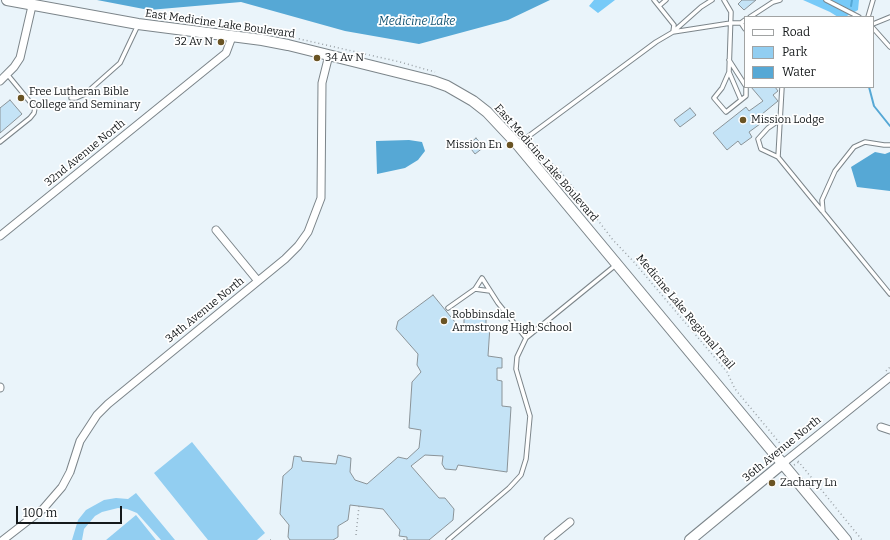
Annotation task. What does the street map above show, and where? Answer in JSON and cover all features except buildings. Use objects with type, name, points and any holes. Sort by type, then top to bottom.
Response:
[{"type":"street","name":"East Medicine Lake Boulevard","points":[[7,0],[32,6],[138,24],[262,40],[329,55],[447,86],[473,101],[487,112],[517,144],[846,540]]},
{"type":"street","points":[[0,81],[20,58],[32,6]]},
{"type":"street","name":"32nd Avenue North","points":[[0,236],[226,53],[232,37]]},
{"type":"street","name":"34th Avenue North","points":[[3,540],[42,509],[62,487],[70,472],[80,441],[97,415],[108,404],[258,281],[298,246],[308,232],[316,216],[321,198],[322,83],[329,55]]},
{"type":"street","points":[[216,230],[258,281]]},
{"type":"street","name":"36th Avenue North","points":[[690,540],[793,456],[887,375]]},
{"type":"street","points":[[881,427],[890,430]]},
{"type":"street","points":[[548,540],[570,522]]},
{"type":"lane","points":[[654,0],[674,25],[673,32]]},
{"type":"lane","points":[[659,6],[666,0]]},
{"type":"lane","points":[[517,144],[650,46],[673,32],[701,7],[712,0]]},
{"type":"lane","points":[[724,0],[731,12],[729,72],[741,100]]},
{"type":"lane","points":[[752,16],[773,2],[780,0]]},
{"type":"lane","points":[[826,0],[857,16]]},
{"type":"lane","points":[[868,16],[873,0]]},
{"type":"lane","points":[[874,24],[890,17]]},
{"type":"lane","points":[[673,32],[731,23],[741,23],[744,21]]},
{"type":"lane","points":[[741,23],[744,27]]},
{"type":"lane","points":[[71,98],[76,98],[85,94],[120,63],[138,24]]},
{"type":"lane","points":[[874,29],[890,47]]},
{"type":"lane","points":[[729,60],[744,84]]},
{"type":"lane","points":[[729,72],[722,88],[714,98],[726,112],[747,93],[746,88]]},
{"type":"lane","points":[[0,142],[30,118],[34,113],[35,108],[7,74]]},
{"type":"lane","points":[[778,157],[782,88]]},
{"type":"lane","points":[[781,119],[768,128],[758,139],[761,149],[778,157],[890,294]]},
{"type":"lane","points":[[823,212],[822,200],[835,171],[854,147],[865,142],[890,145]]},
{"type":"lane","points":[[448,540],[509,488],[521,475],[526,459],[530,416],[516,369],[516,357],[526,338],[617,264]]},
{"type":"lane","points":[[448,308],[475,289],[482,278],[490,291],[526,338]]},
{"type":"lane","points":[[475,289],[490,291]]},
{"type":"path","name":"Medicine Lake Regional Trail","points":[[528,145],[558,168],[612,240],[633,261],[727,372],[735,389],[783,447],[793,456],[862,540]]},
{"type":"path","points":[[887,375],[890,367]]},
{"type":"path","points":[[783,447],[794,445],[799,440]]},
{"type":"path","points":[[356,535],[359,506]]},
{"type":"green space","points":[[192,442],[265,533],[257,540],[208,540],[154,473]]},
{"type":"green space","points":[[136,493],[175,540],[161,540],[137,513],[127,509],[118,508],[102,512],[95,516],[84,529],[82,540],[72,540],[78,520],[86,510],[104,500],[116,498],[128,499]]},
{"type":"green space","points":[[136,515],[156,540],[106,540]]},
{"type":"shaded area","points":[[594,0],[615,0],[598,13],[589,6]]},
{"type":"shaded area","points":[[803,0],[859,0],[858,10],[847,16],[836,16]]},
{"type":"water","name":"Medicine Lake","points":[[97,0],[550,0],[508,20],[419,44],[345,31],[241,2],[149,10]]},
{"type":"water","points":[[409,140],[422,142],[425,151],[418,160],[405,168],[377,174],[376,141]]},
{"type":"water","points":[[875,152],[885,154],[890,152],[890,191],[857,187],[851,167]]},
{"type":"waterway","points":[[851,6],[852,0]]},
{"type":"waterway","points":[[869,88],[874,106],[890,126]]},
{"type":"place","name":"32 Av N","points":[[221,42]]},
{"type":"place","name":"34 Av N","points":[[317,58]]},
{"type":"place","name":"Free Lutheran Bible College and Seminary","points":[[21,98]]},
{"type":"place","name":"Mission Lodge","points":[[743,120]]},
{"type":"place","name":"Mission En","points":[[510,145]]},
{"type":"place","name":"Robbinsdale Armstrong High School","points":[[444,321]]},
{"type":"place","name":"Zachary Ln","points":[[772,483]]}]
